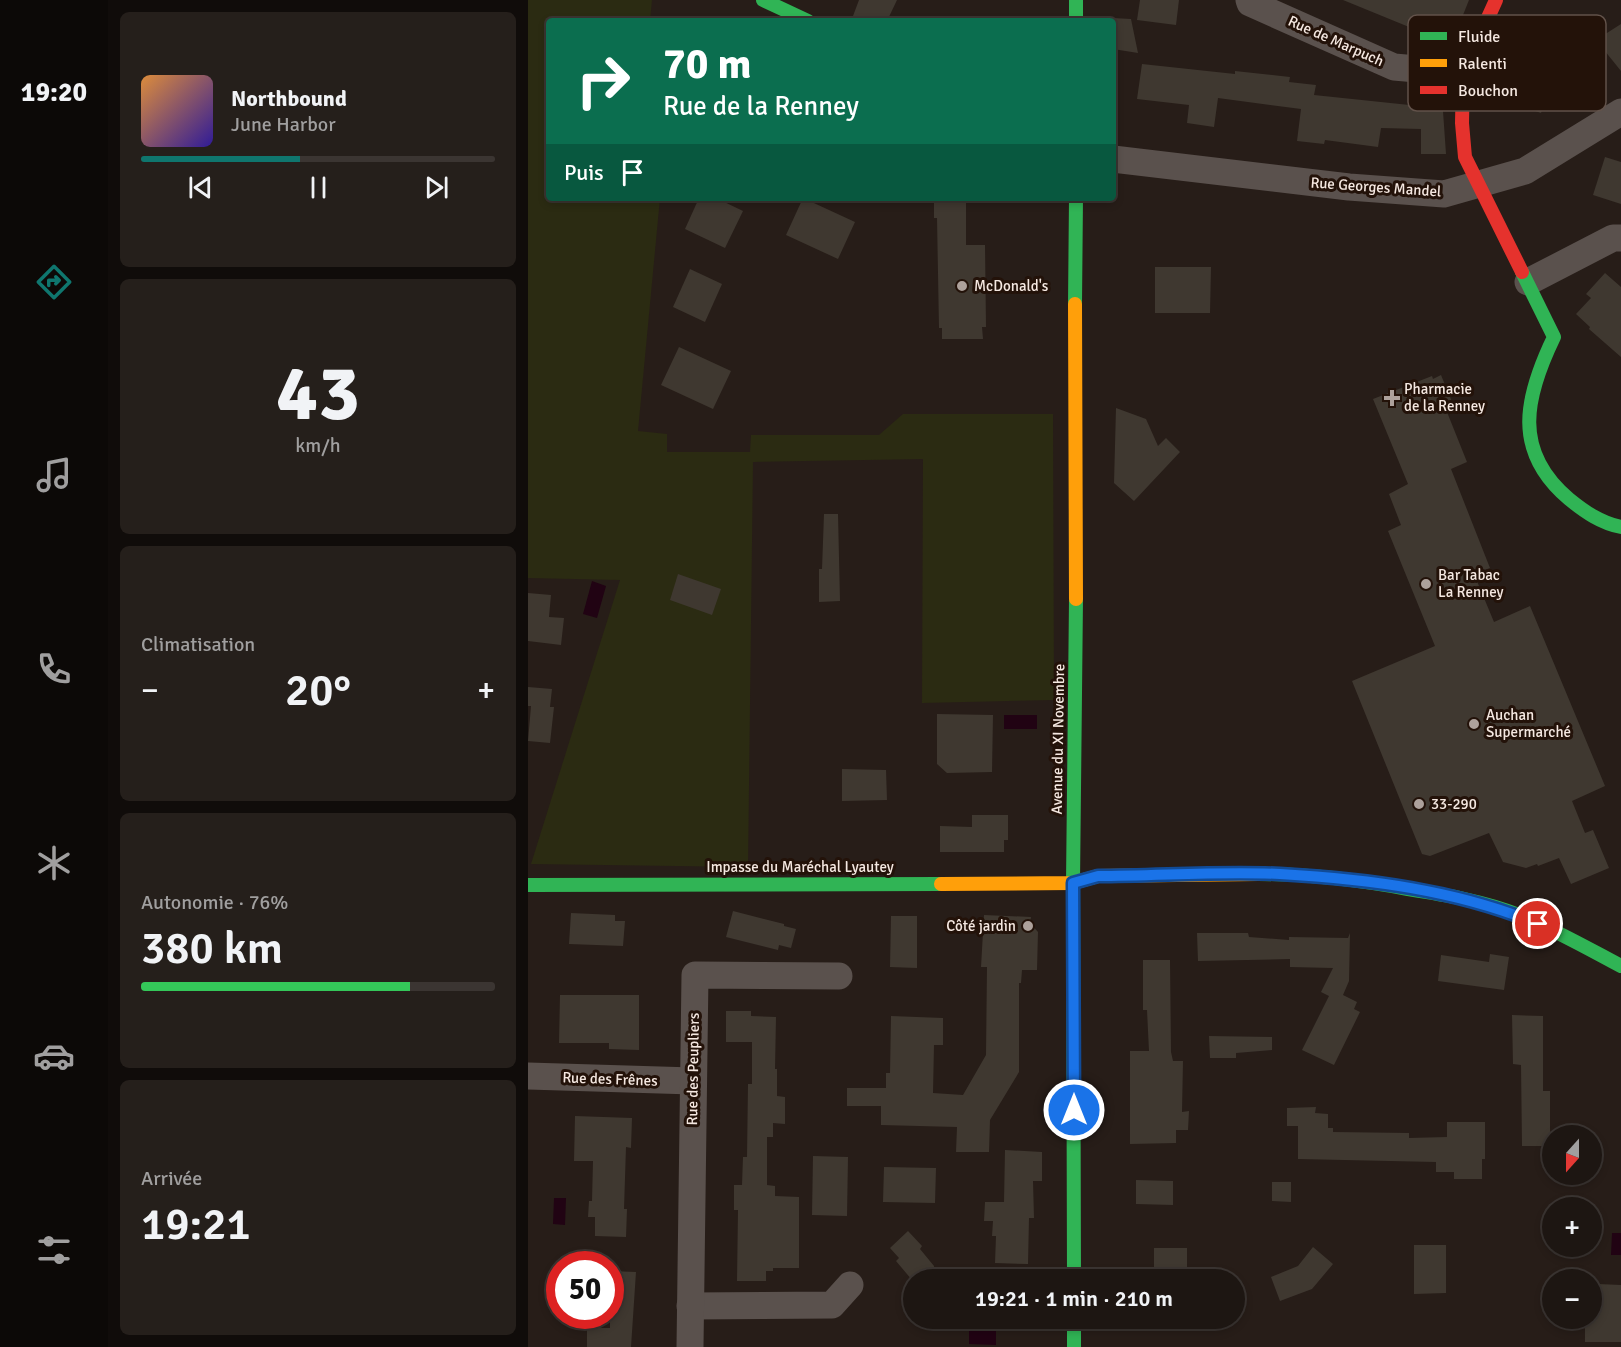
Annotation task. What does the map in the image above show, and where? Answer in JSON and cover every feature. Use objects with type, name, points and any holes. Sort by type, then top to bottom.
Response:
[{"type":"street","points":[[764,0],[802,18]]},
{"type":"street","points":[[1076,0],[1076,18]]},
{"type":"street","name":"Rue de Marpuch","points":[[1249,0],[1250,3],[1394,67],[1408,68]]},
{"type":"street","points":[[1489,15],[1496,0]]},
{"type":"street","points":[[1462,111],[1465,157],[1554,338],[1538,368],[1529,402],[1528,429],[1536,459],[1550,483],[1576,505],[1590,516],[1621,527]]},
{"type":"street","name":"Rue Georges Mandel","points":[[1116,159],[1337,185],[1441,194],[1525,171],[1621,112]]},
{"type":"street","name":"Avenue du XI Novembre","points":[[1074,1269],[1076,201]]},
{"type":"street","points":[[1528,282],[1612,238],[1621,238]]},
{"type":"street","name":"Impasse du Maréchal Lyautey","points":[[528,885],[1073,883],[1098,876],[1278,874],[1368,882],[1465,898],[1518,915],[1559,933],[1621,966]]},
{"type":"street","name":"Rue des Peupliers","points":[[690,1347],[695,975],[839,976]]},
{"type":"street","name":"Rue des Frênes","points":[[528,1076],[693,1081]]},
{"type":"street","points":[[690,1306],[832,1305],[850,1285]]},
{"type":"street","points":[[1074,1329],[1074,1347]]},
{"type":"shaded area","points":[[528,0],[652,0],[650,18],[546,18],[546,201],[660,201],[638,431],[667,434],[667,452],[750,452],[751,435],[879,435],[903,414],[1053,414],[1054,700],[922,703],[923,459],[753,462],[748,867],[531,864],[620,580],[528,578]]},
{"type":"shaded area","points":[[592,581],[606,586],[597,618],[583,614]]},
{"type":"shaded area","points":[[1004,715],[1037,715],[1037,729],[1004,729]]},
{"type":"shaded area","points":[[554,1198],[566,1198],[565,1225],[553,1224]]},
{"type":"shaded area","points":[[1612,1233],[1621,1233],[1621,1255],[1611,1255]]},
{"type":"shaded area","points":[[969,1330],[996,1331],[996,1345],[969,1344]]},
{"type":"building","points":[[859,0],[897,0],[888,18],[853,16]]},
{"type":"building","points":[[1140,0],[1179,0],[1176,25],[1137,20]]},
{"type":"building","points":[[1343,0],[1469,0],[1463,15],[1408,15],[1408,27]]},
{"type":"building","points":[[1116,18],[1131,19],[1138,53],[1116,49]]},
{"type":"building","points":[[1621,24],[1621,71],[1606,52],[1606,34]]},
{"type":"building","points":[[1142,64],[1235,74],[1235,71],[1290,77],[1289,82],[1316,85],[1314,95],[1408,105],[1408,111],[1443,111],[1446,154],[1421,154],[1421,129],[1381,128],[1378,147],[1325,140],[1324,144],[1297,141],[1301,109],[1218,98],[1214,127],[1187,123],[1189,105],[1137,99]]},
{"type":"building","points":[[1605,157],[1621,162],[1621,204],[1593,195]]},
{"type":"building","points":[[698,201],[722,201],[743,211],[725,248],[685,229]]},
{"type":"building","points":[[802,201],[810,201],[855,222],[838,259],[786,235]]},
{"type":"building","name":"McDonald's","points":[[934,201],[966,201],[966,245],[985,245],[986,327],[982,327],[983,339],[942,339],[942,328],[939,328],[937,218],[934,218]]},
{"type":"building","points":[[1155,267],[1211,267],[1210,313],[1155,313]]},
{"type":"building","points":[[690,269],[722,284],[705,322],[673,307]]},
{"type":"building","points":[[1605,273],[1621,287],[1621,357],[1589,329],[1590,327],[1576,314],[1591,298],[1586,294]]},
{"type":"building","points":[[679,347],[731,371],[713,409],[661,385]]},
{"type":"building","points":[[1441,375],[1455,409],[1447,412],[1467,462],[1451,469],[1490,568],[1474,574],[1494,622],[1530,606],[1605,786],[1572,801],[1585,833],[1593,830],[1609,868],[1571,884],[1559,858],[1526,868],[1503,862],[1489,833],[1430,856],[1422,854],[1352,681],[1435,646],[1388,531],[1401,525],[1389,494],[1408,484],[1373,399],[1432,376],[1433,379]]},
{"type":"building","points":[[1116,408],[1146,419],[1158,446],[1166,438],[1180,452],[1134,501],[1114,483]]},
{"type":"building","points":[[824,514],[838,514],[840,601],[819,602],[819,569],[822,569]]},
{"type":"building","points":[[678,574],[721,589],[712,615],[670,600]]},
{"type":"building","points":[[528,593],[551,595],[549,617],[564,618],[561,645],[528,641]]},
{"type":"building","points":[[528,687],[552,689],[550,707],[554,707],[550,743],[528,741],[531,706],[528,706]]},
{"type":"building","points":[[937,714],[993,715],[992,772],[947,773],[937,764]]},
{"type":"building","points":[[842,769],[886,770],[887,800],[842,801]]},
{"type":"building","points":[[972,815],[1008,815],[1008,840],[1004,840],[1004,852],[940,852],[940,826],[972,827]]},
{"type":"building","points":[[733,911],[796,929],[791,948],[779,945],[778,950],[726,937]]},
{"type":"building","points":[[571,913],[615,915],[615,921],[625,921],[623,946],[569,944]]},
{"type":"building","points":[[984,915],[1031,917],[1030,923],[1038,932],[1037,970],[1022,970],[1021,983],[1019,983],[1019,1072],[990,1120],[989,1152],[956,1152],[957,1127],[881,1125],[881,1106],[847,1106],[847,1088],[886,1088],[886,1073],[890,1073],[891,1016],[943,1018],[943,1045],[934,1045],[933,1093],[963,1095],[986,1055],[987,967],[981,967]]},
{"type":"building","points":[[891,916],[917,916],[917,968],[890,967]]},
{"type":"building","points":[[1197,933],[1248,933],[1249,937],[1289,940],[1289,937],[1348,938],[1350,933],[1349,981],[1343,995],[1357,1002],[1354,1009],[1360,1012],[1334,1065],[1302,1050],[1329,996],[1321,992],[1333,968],[1290,967],[1290,959],[1198,961]]},
{"type":"building","points":[[1490,954],[1509,957],[1504,990],[1438,981],[1441,955],[1489,962]]},
{"type":"building","points":[[1143,960],[1170,960],[1171,1052],[1173,1061],[1183,1061],[1182,1112],[1189,1111],[1188,1130],[1176,1130],[1176,1143],[1130,1144],[1130,1051],[1149,1051],[1147,1010],[1143,1010]]},
{"type":"building","points":[[560,995],[639,995],[639,1050],[609,1049],[609,1043],[559,1043]]},
{"type":"building","points":[[726,1011],[751,1011],[751,1016],[776,1017],[777,1096],[785,1097],[785,1124],[773,1123],[773,1137],[767,1137],[767,1185],[775,1186],[775,1196],[799,1197],[799,1268],[773,1268],[773,1271],[766,1271],[766,1281],[737,1281],[738,1210],[734,1210],[734,1185],[742,1185],[743,1157],[747,1157],[748,1084],[752,1084],[752,1042],[726,1042]]},
{"type":"building","points":[[1512,1015],[1543,1016],[1543,1091],[1550,1091],[1550,1125],[1542,1125],[1542,1146],[1522,1146],[1521,1065],[1513,1064]]},
{"type":"building","points":[[1209,1036],[1272,1037],[1272,1050],[1236,1053],[1236,1058],[1210,1058]]},
{"type":"building","points":[[1316,1107],[1315,1113],[1328,1114],[1328,1128],[1333,1128],[1333,1132],[1409,1133],[1409,1138],[1447,1137],[1447,1122],[1485,1122],[1485,1159],[1482,1159],[1482,1179],[1454,1179],[1454,1172],[1436,1172],[1436,1162],[1298,1159],[1298,1126],[1287,1126],[1287,1108]]},
{"type":"building","points":[[575,1116],[632,1118],[631,1148],[626,1147],[624,1209],[627,1209],[626,1237],[595,1236],[595,1217],[588,1217],[589,1201],[592,1201],[593,1161],[574,1161]]},
{"type":"building","points":[[1005,1150],[1042,1152],[1042,1181],[1033,1181],[1034,1218],[1029,1218],[1028,1264],[995,1263],[996,1236],[992,1236],[993,1221],[984,1221],[985,1202],[1004,1202]]},
{"type":"building","points":[[813,1156],[848,1157],[847,1216],[812,1215]]},
{"type":"building","points":[[884,1167],[936,1168],[935,1203],[883,1202]]},
{"type":"building","points":[[1136,1180],[1173,1181],[1173,1205],[1136,1204]]},
{"type":"building","points":[[1272,1182],[1291,1182],[1291,1202],[1272,1201]]},
{"type":"building","points":[[908,1231],[922,1246],[920,1249],[934,1266],[934,1269],[903,1269],[896,1261],[899,1258],[890,1248]]},
{"type":"building","points":[[1414,1245],[1446,1245],[1446,1293],[1414,1294]]},
{"type":"building","points":[[1313,1247],[1333,1264],[1312,1289],[1280,1301],[1271,1277],[1298,1266]]},
{"type":"building","points":[[1154,1248],[1187,1248],[1187,1269],[1154,1269]]},
{"type":"building","points":[[624,1272],[636,1272],[631,1347],[587,1347],[587,1329],[624,1329]]},
{"type":"building","points":[[1602,1284],[1621,1285],[1621,1342],[1585,1342],[1585,1329],[1602,1329]]},
{"type":"traffic: fast","points":[[763,0],[802,18]]},
{"type":"traffic: fast","points":[[1076,0],[1076,18]]},
{"type":"traffic: fast","points":[[1075,304],[1076,201]]},
{"type":"traffic: fast","points":[[1522,272],[1554,337],[1536,381],[1531,402],[1529,422],[1532,442],[1539,462],[1551,481],[1575,504],[1600,520],[1621,527]]},
{"type":"traffic: fast","points":[[1074,1269],[1073,883],[1076,599]]},
{"type":"traffic: fast","points":[[1258,874],[1352,880],[1478,902],[1532,920],[1621,966]]},
{"type":"traffic: fast","points":[[528,885],[941,884]]},
{"type":"traffic: fast","points":[[1074,1329],[1074,1347]]},
{"type":"traffic: slow","points":[[1075,304],[1076,599]]},
{"type":"traffic: slow","points":[[941,884],[1073,883],[1098,876],[1258,874]]},
{"type":"traffic: jam","points":[[1489,15],[1496,0]]},
{"type":"traffic: jam","points":[[1462,111],[1465,157],[1522,272]]},
{"type":"place","name":"McDonald's","points":[[962,286]]},
{"type":"place","name":"Pharmacie de la Renney","points":[[1392,398]]},
{"type":"place","name":"Bar Tabac La Renney","points":[[1426,584]]},
{"type":"place","name":"Auchan Supermarché","points":[[1474,724]]},
{"type":"place","name":"33-290","points":[[1419,804]]},
{"type":"place","name":"Côté jardin","points":[[1028,926]]},
{"type":"route","points":[[1074,1110],[1073,883],[1098,876],[1278,874],[1368,882],[1465,898],[1538,924]]}]
